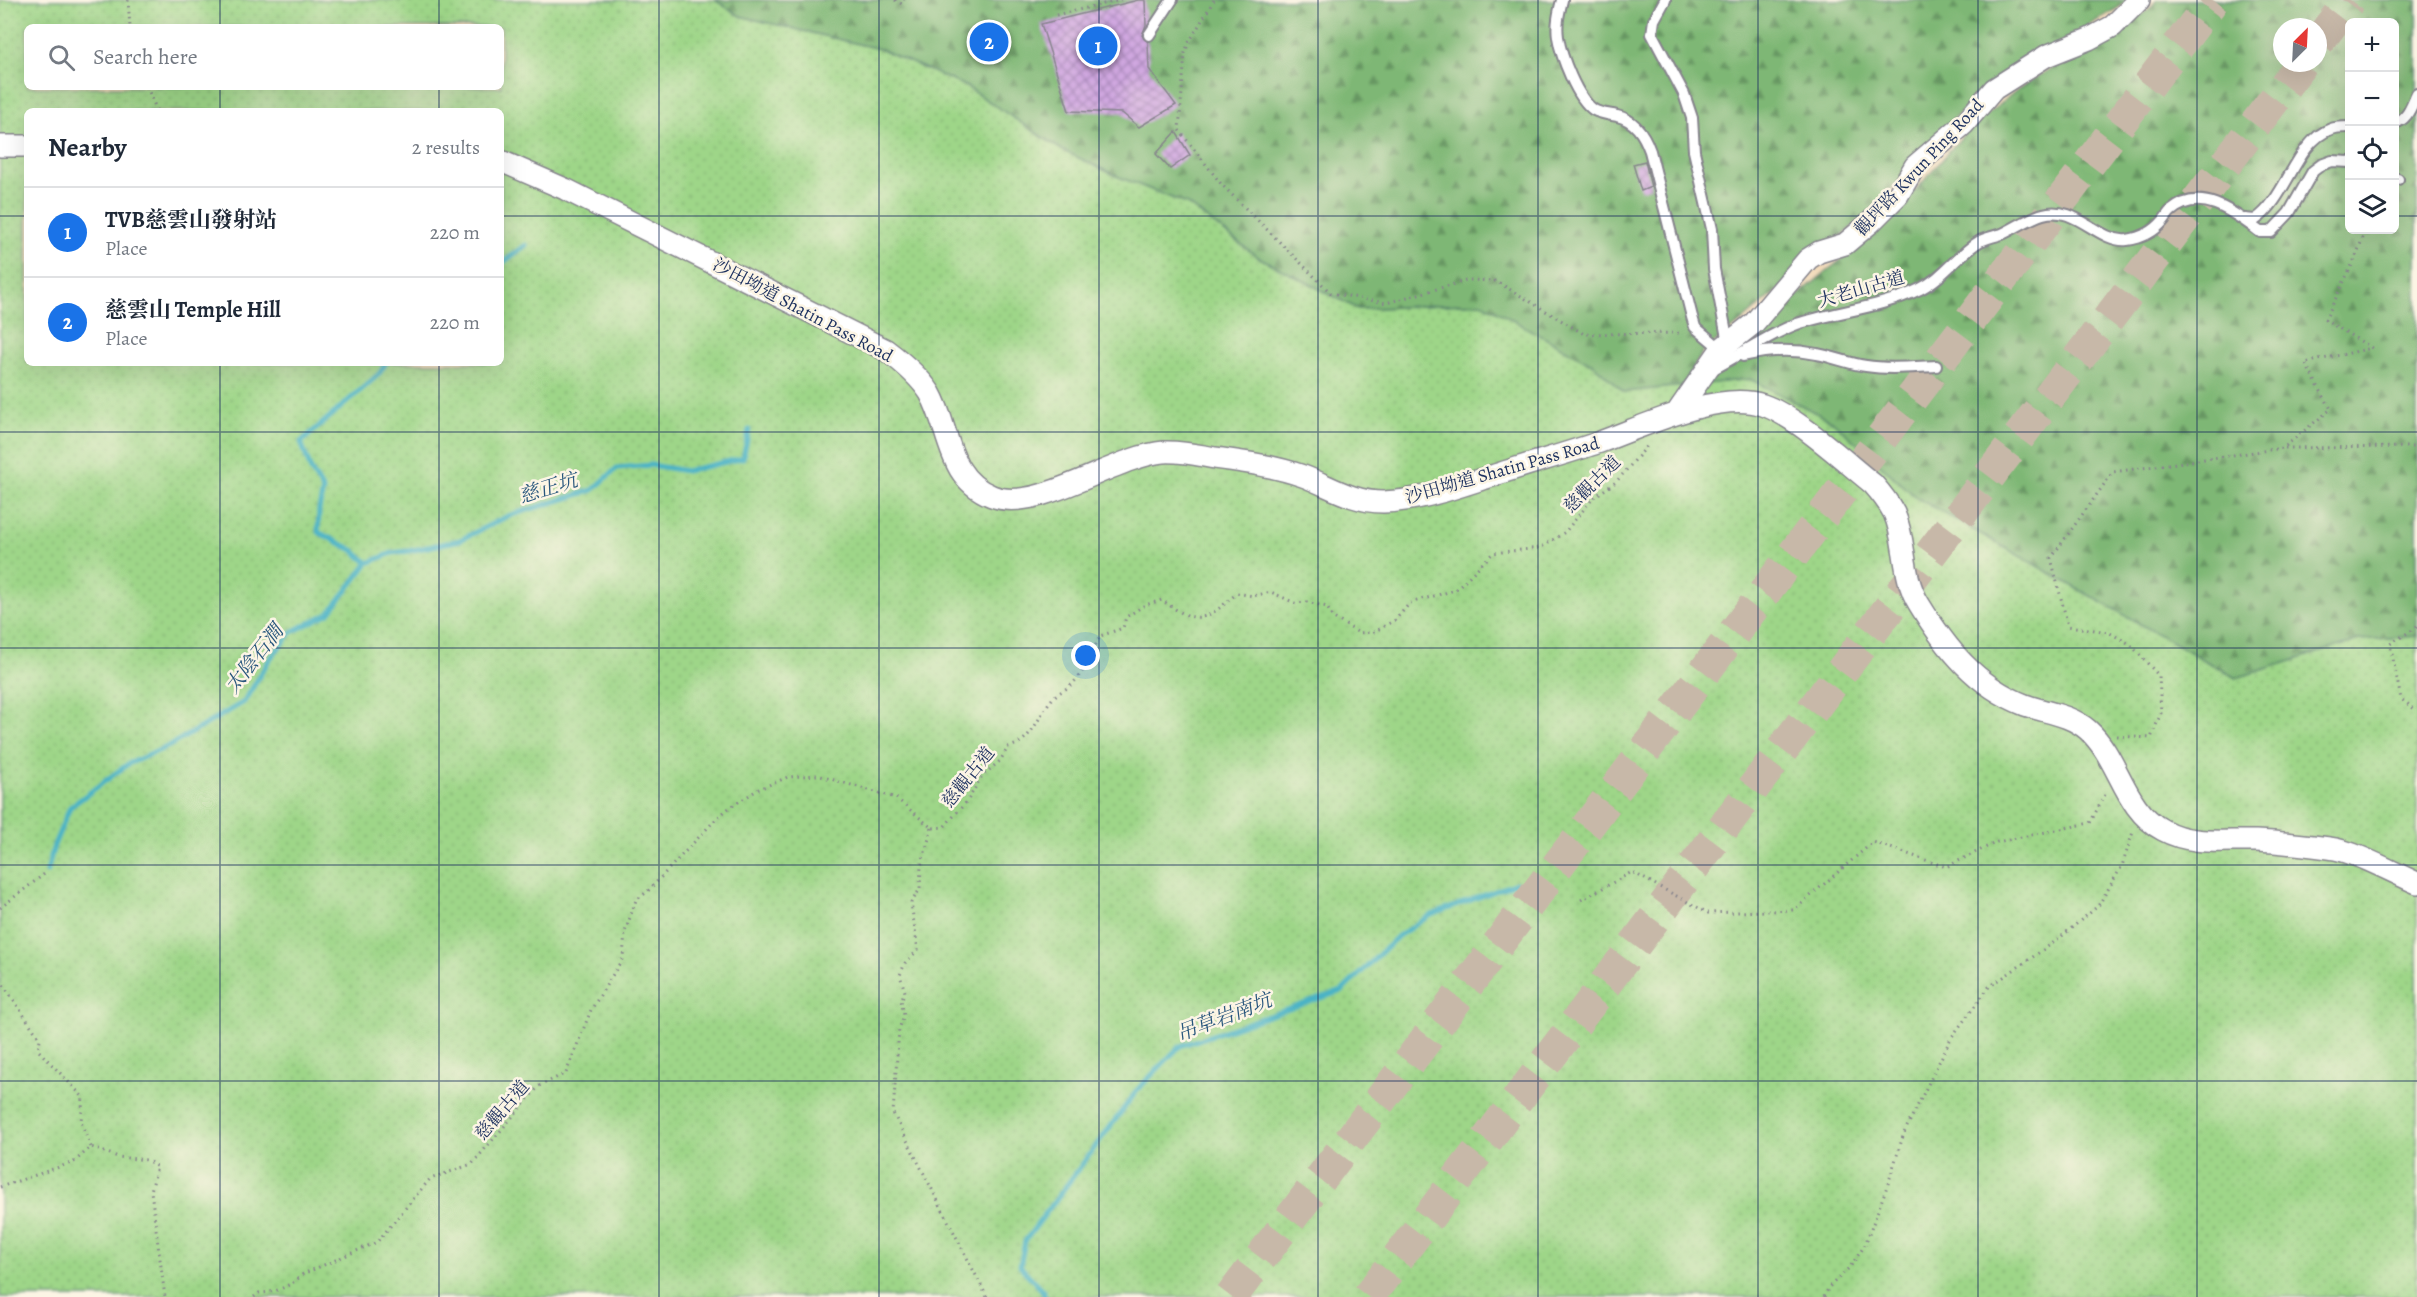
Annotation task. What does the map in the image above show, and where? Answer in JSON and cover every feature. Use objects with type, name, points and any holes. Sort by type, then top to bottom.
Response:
[{"type":"street","name":"觀坪路 Kwun Ping Road","points":[[1676,414],[1703,374],[1754,323],[1808,260],[1819,252],[1845,244],[1870,223],[1898,195],[1915,166],[1964,124],[1994,89],[2046,56],[2113,26],[2139,0]]},
{"type":"street","points":[[0,146],[24,146]]},
{"type":"street","name":"沙田坳道 Shatin Pass Road","points":[[504,162],[565,189],[886,350],[909,369],[927,390],[965,478],[983,492],[1004,499],[1036,495],[1140,457],[1175,452],[1276,468],[1305,477],[1352,498],[1370,502],[1388,502],[1454,488],[1598,442],[1676,414],[1716,404],[1748,402],[1762,404],[1784,414],[1873,484],[1883,495],[1894,513],[1905,573],[1911,590],[1945,645],[1971,674],[2000,694],[2026,705],[2066,717],[2092,735],[2139,813],[2164,831],[2206,843],[2257,841],[2332,848],[2417,883]]},
{"type":"lane","points":[[1149,35],[1172,0]]},
{"type":"lane","points":[[1562,0],[1557,24],[1558,38],[1575,86],[1581,96],[1594,110],[1616,115],[1633,124],[1645,138],[1692,317],[1695,327],[1701,333],[1727,350],[1757,353],[1794,351],[1816,353],[1864,366],[1892,369],[1936,366]]},
{"type":"lane","points":[[1665,0],[1654,20],[1652,34],[1684,94],[1692,118],[1694,152],[1712,229],[1714,269],[1727,350]]},
{"type":"lane","points":[[2399,122],[2406,116],[2417,94]]},
{"type":"lane","points":[[2245,219],[2255,220],[2266,212],[2303,155],[2321,135],[2334,128],[2345,127]]},
{"type":"lane","name":"大老山古道","points":[[1727,350],[1760,341],[1796,325],[1898,298],[1921,289],[1981,241],[2002,234],[2044,213],[2058,213],[2074,217],[2118,240],[2142,237],[2157,228],[2171,211],[2193,200],[2210,202],[2226,208],[2245,219],[2260,232],[2271,232],[2289,213],[2313,171],[2332,161],[2345,162]]},
{"type":"path","points":[[128,0],[130,24]]},
{"type":"path","points":[[895,0],[902,4],[904,0]]},
{"type":"path","points":[[1056,15],[1121,0]]},
{"type":"path","points":[[1214,0],[1185,53],[1179,130],[1222,184],[1331,294],[1386,303],[1469,280],[1496,281],[1584,334],[1701,333]]},
{"type":"path","points":[[148,90],[156,108]]},
{"type":"path","points":[[2283,448],[2331,409],[2305,363],[2372,348],[2325,320],[2364,234]]},
{"type":"path","name":"慈觀古道","points":[[254,1297],[259,1293],[273,1293],[295,1282],[303,1274],[377,1242],[430,1179],[472,1164],[539,1086],[567,1073],[591,1010],[622,958],[625,932],[636,900],[647,892],[716,819],[759,789],[788,777],[817,775],[896,798],[932,828],[944,827],[968,800],[982,776],[1000,761],[1008,747],[1026,740],[1054,695],[1072,684],[1085,666],[1100,636],[1123,628],[1126,617],[1145,604],[1162,600],[1184,616],[1197,619],[1220,609],[1237,593],[1253,597],[1270,592],[1295,603],[1307,602],[1327,607],[1332,617],[1359,633],[1374,632],[1395,620],[1410,603],[1455,590],[1493,553],[1540,548],[1565,532],[1594,496],[1616,482],[1654,439]]},
{"type":"path","points":[[2092,735],[2151,738],[2161,713],[2159,676],[2130,644],[2108,632],[2068,626],[2051,558],[2113,472],[2283,448],[2417,447]]},
{"type":"path","points":[[2417,627],[2390,644],[2401,699],[2417,711]]},
{"type":"path","points":[[1581,900],[1632,872],[1708,913],[1794,910],[1873,842],[1946,867],[1997,842],[2090,823],[2117,774]]},
{"type":"path","points":[[1824,1297],[1828,1287],[1850,1267],[1864,1245],[1886,1191],[1904,1133],[1951,1038],[1989,987],[2056,941],[2098,906],[2122,866],[2139,813]]},
{"type":"path","points":[[932,828],[921,867],[920,889],[911,903],[918,950],[905,963],[900,975],[904,992],[901,1000],[904,1016],[899,1029],[893,1113],[987,1297]]},
{"type":"path","points":[[0,908],[47,872]]},
{"type":"path","points":[[0,980],[40,1039],[38,1050],[83,1097],[81,1122],[91,1147],[118,1157],[147,1160],[157,1167],[151,1191],[165,1297]]},
{"type":"path","points":[[0,1187],[74,1162],[91,1147]]},
{"type":"green space","points":[[0,0],[715,0],[740,16],[880,49],[967,87],[1062,150],[1119,177],[1187,204],[1258,257],[1358,309],[1482,303],[1594,365],[1624,392],[1750,379],[1832,421],[1917,498],[2236,678],[2359,640],[2417,636],[2417,1297],[0,1297]]},
{"type":"green space","points":[[715,0],[2131,0],[2007,74],[1952,120],[1866,215],[1703,352],[1682,386],[1624,392],[1594,365],[1482,303],[1358,309],[1258,257],[1187,204],[1119,177],[1062,150],[967,87],[880,49],[740,16]]},
{"type":"green space","points":[[2157,0],[2417,0],[2417,636],[2359,640],[2236,678],[1917,498],[1832,421],[1750,379],[1705,384],[1717,364],[1878,229],[1924,181],[1965,133],[2018,89],[2093,42],[2124,27],[2149,9]]},
{"type":"building","points":[[1145,0],[1146,25],[1142,35],[1148,42],[1149,69],[1176,105],[1139,127],[1122,113],[1069,111],[1041,24]]},
{"type":"building","points":[[1176,132],[1190,155],[1170,169],[1156,154]]},
{"type":"building","points":[[1645,161],[1651,187],[1641,191],[1633,164]]},
{"type":"waterway","name":"太陰石澗","points":[[504,262],[526,245]]},
{"type":"waterway","name":"太陰石澗","points":[[47,872],[54,845],[70,807],[128,764],[169,746],[244,702],[269,660],[292,632],[329,613],[368,563],[353,550],[318,532],[323,490],[311,470],[301,442],[379,374],[384,366]]},
{"type":"waterway","name":"慈正坑","points":[[368,563],[392,553],[460,540],[508,516],[593,490],[617,468],[651,465],[686,471],[743,458],[749,430]]},
{"type":"waterway","name":"吊草岩南坑","points":[[1045,1297],[1043,1291],[1020,1266],[1025,1241],[1139,1088],[1180,1046],[1342,991],[1398,936],[1429,916],[1516,883]]},
{"type":"tunnel","points":[[1231,1297],[2213,0]]},
{"type":"tunnel","points":[[2327,30],[2350,0]]},
{"type":"tunnel","points":[[1368,1297],[2295,72]]},
{"type":"place","name":"慈雲山 Temple Hill","points":[[989,42]]},
{"type":"place","name":"TVB慈雲山發射站","points":[[1098,46]]}]
